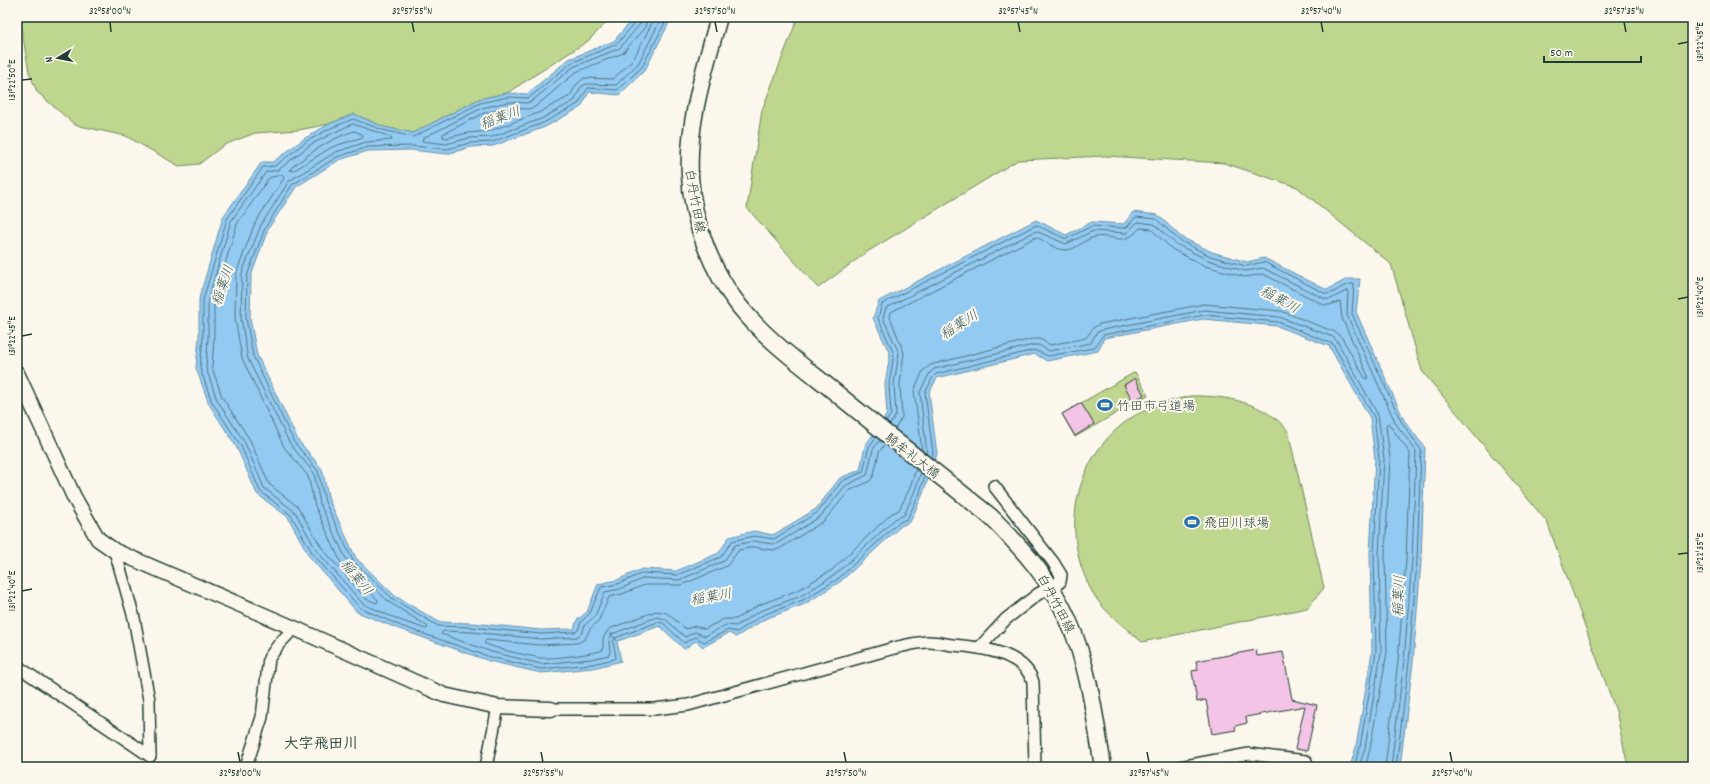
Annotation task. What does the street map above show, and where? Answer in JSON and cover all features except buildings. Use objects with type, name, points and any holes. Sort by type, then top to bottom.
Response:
[{"type":"main road","name":"白丹竹田線","points":[[719,17],[702,79],[693,121],[690,155],[690,177],[698,222],[705,246],[726,286],[740,307],[759,328],[778,346],[865,417]]},
{"type":"main road","name":"騎牟礼大橋","points":[[865,417],[961,493]]},
{"type":"main road","name":"白丹竹田線","points":[[961,493],[991,517],[1018,545],[1051,588],[1069,621],[1083,662],[1093,701],[1103,767]]},
{"type":"street","points":[[17,373],[74,497],[98,539],[115,551],[294,628],[444,695],[498,706],[551,709],[654,709],[688,705],[909,644],[928,642],[979,648],[998,652],[1014,659],[1032,678],[1035,767]]},
{"type":"street","points":[[979,648],[1006,619],[1038,594],[1060,582],[1061,575],[1057,567],[994,486]]},
{"type":"street","points":[[17,666],[150,756],[149,700],[134,618],[115,551]]},
{"type":"street","points":[[246,767],[262,717],[269,658],[279,644],[294,628]]},
{"type":"street","points":[[486,767],[498,706]]},
{"type":"street","points":[[1180,767],[1249,754],[1306,761]]},
{"type":"green space","points":[[21,17],[612,17],[588,41],[507,93],[479,99],[413,133],[384,127],[354,114],[329,124],[299,130],[255,133],[224,145],[199,164],[179,166],[126,136],[75,125],[37,92],[29,72]]},
{"type":"green space","points":[[798,17],[1693,17],[1693,767],[1628,767],[1616,711],[1547,522],[1422,371],[1391,264],[1297,187],[1224,163],[1105,156],[1018,160],[867,252],[818,288],[747,208],[762,110]]},
{"type":"green space","name":"竹田市弓道場","points":[[1135,372],[1148,395],[1075,437],[1062,414]]},
{"type":"green space","name":"飛田川球場","points":[[1191,396],[1231,399],[1257,407],[1279,421],[1288,431],[1324,588],[1307,608],[1142,642],[1116,620],[1098,601],[1083,571],[1076,547],[1075,522],[1078,497],[1085,474],[1097,452],[1113,432],[1141,412],[1177,399]]},
{"type":"water","name":"稲葉川","points":[[634,17],[672,17],[645,70],[619,95],[589,92],[581,107],[545,127],[493,146],[471,147],[447,154],[411,150],[368,151],[339,160],[296,187],[268,229],[251,276],[250,318],[257,355],[298,440],[322,469],[329,500],[356,558],[395,596],[439,622],[472,623],[541,630],[574,629],[577,620],[587,612],[598,584],[617,580],[642,569],[676,571],[719,553],[729,537],[754,531],[773,535],[816,509],[840,478],[860,470],[865,446],[887,414],[885,384],[890,354],[873,318],[879,301],[1036,220],[1066,235],[1092,222],[1124,224],[1133,212],[1158,215],[1181,237],[1212,252],[1247,262],[1264,258],[1327,290],[1347,279],[1360,279],[1356,312],[1404,420],[1425,448],[1421,561],[1413,662],[1400,767],[1350,767],[1356,747],[1372,652],[1370,554],[1375,459],[1370,418],[1329,346],[1277,326],[1203,319],[1104,338],[1098,351],[1047,361],[1035,354],[937,378],[929,393],[937,454],[922,496],[910,522],[901,526],[841,581],[805,604],[765,619],[736,637],[729,633],[703,647],[696,641],[684,649],[660,626],[618,641],[609,632],[617,641],[621,661],[593,668],[541,673],[489,661],[399,629],[357,612],[309,556],[288,517],[257,494],[237,448],[209,404],[196,368],[199,337],[199,299],[223,217],[262,162],[273,162],[305,138],[329,124],[354,114],[384,127],[413,133],[479,99],[507,93],[527,94],[569,59],[614,41]]},
{"type":"place","name":"竹田市弓道場","points":[[1105,405]]},
{"type":"place","name":"飛田川球場","points":[[1192,522]]},
{"type":"district","name":"大字飛田川","points":[[321,743]]}]
